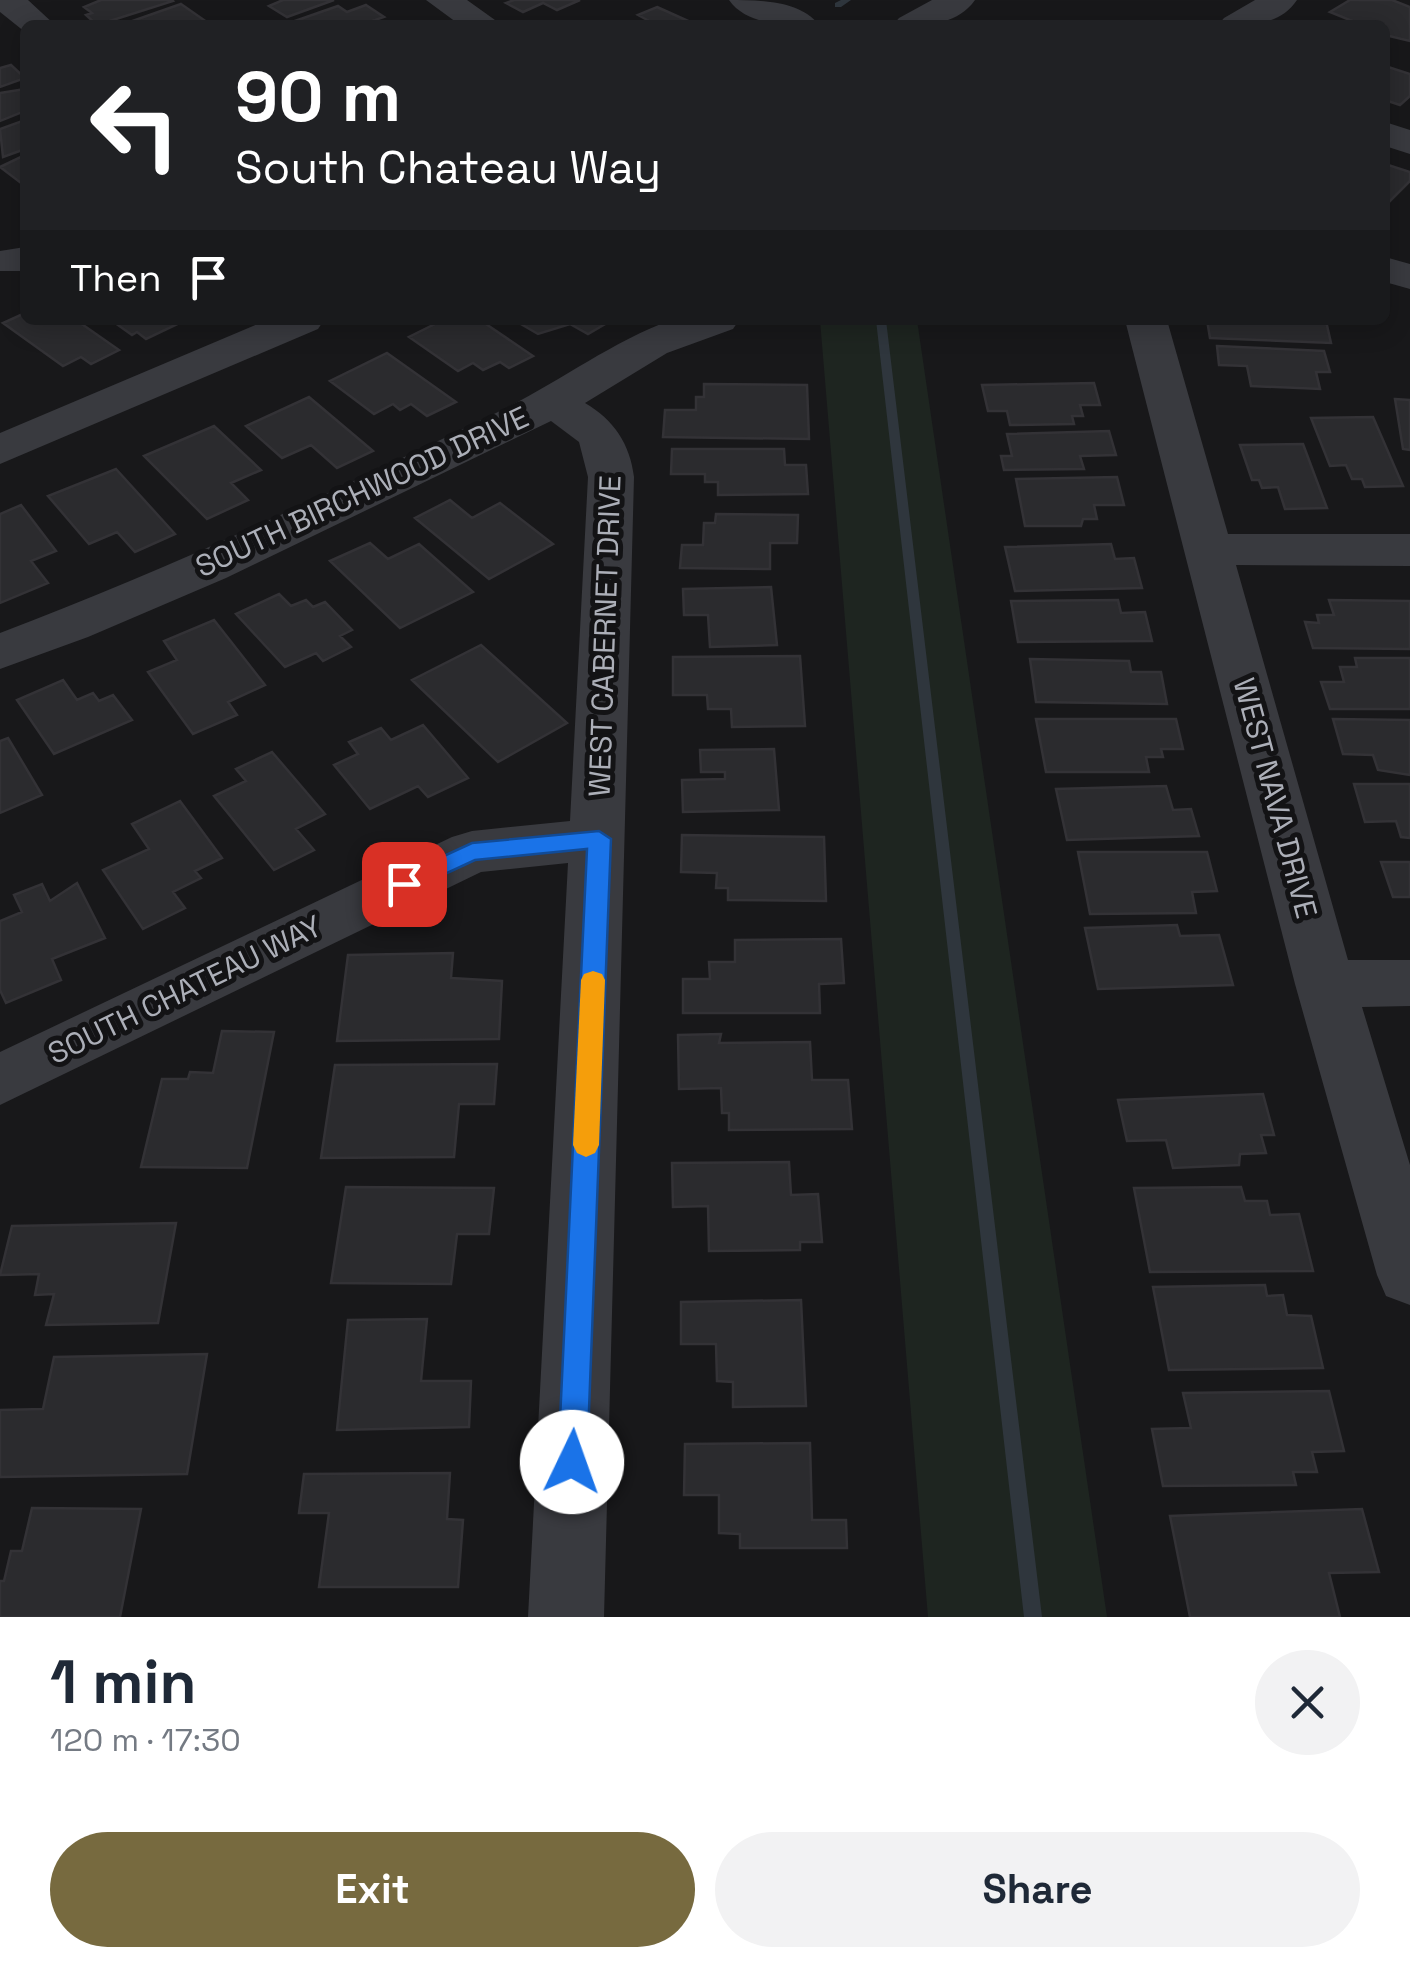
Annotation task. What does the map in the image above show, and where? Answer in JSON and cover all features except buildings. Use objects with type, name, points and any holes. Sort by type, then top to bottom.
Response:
[{"type":"street","points":[[444,0],[476,20]]},
{"type":"street","points":[[746,0],[791,20]]},
{"type":"street","points":[[920,20],[958,0]]},
{"type":"street","points":[[1245,20],[1280,0]]},
{"type":"street","points":[[0,450],[291,325]]},
{"type":"street","name":"SOUTH BIRCHWOOD DRIVE","points":[[0,652],[112,610],[552,403],[680,331],[701,325]]},
{"type":"street","name":"WEST NAVA DRIVE","points":[[1147,325],[1326,984],[1410,1275]]},
{"type":"street","name":"WEST CABERNET DRIVE","points":[[552,403],[599,434],[610,452],[599,839],[566,1617]]},
{"type":"street","points":[[1206,549],[1410,550]]},
{"type":"street","name":"SOUTH CHATEAU WAY","points":[[0,1080],[472,852],[599,839]]},
{"type":"street","points":[[1326,984],[1410,982]]},
{"type":"shaded area","points":[[820,325],[918,325],[1107,1617],[928,1617]]},
{"type":"waterway","points":[[838,5],[847,0]]},
{"type":"waterway","points":[[882,325],[1033,1617]]},
{"type":"slow traffic","points":[[586,1145],[593,980]]},
{"type":"route","points":[[404,884],[472,852],[599,839],[572,1462]]}]
